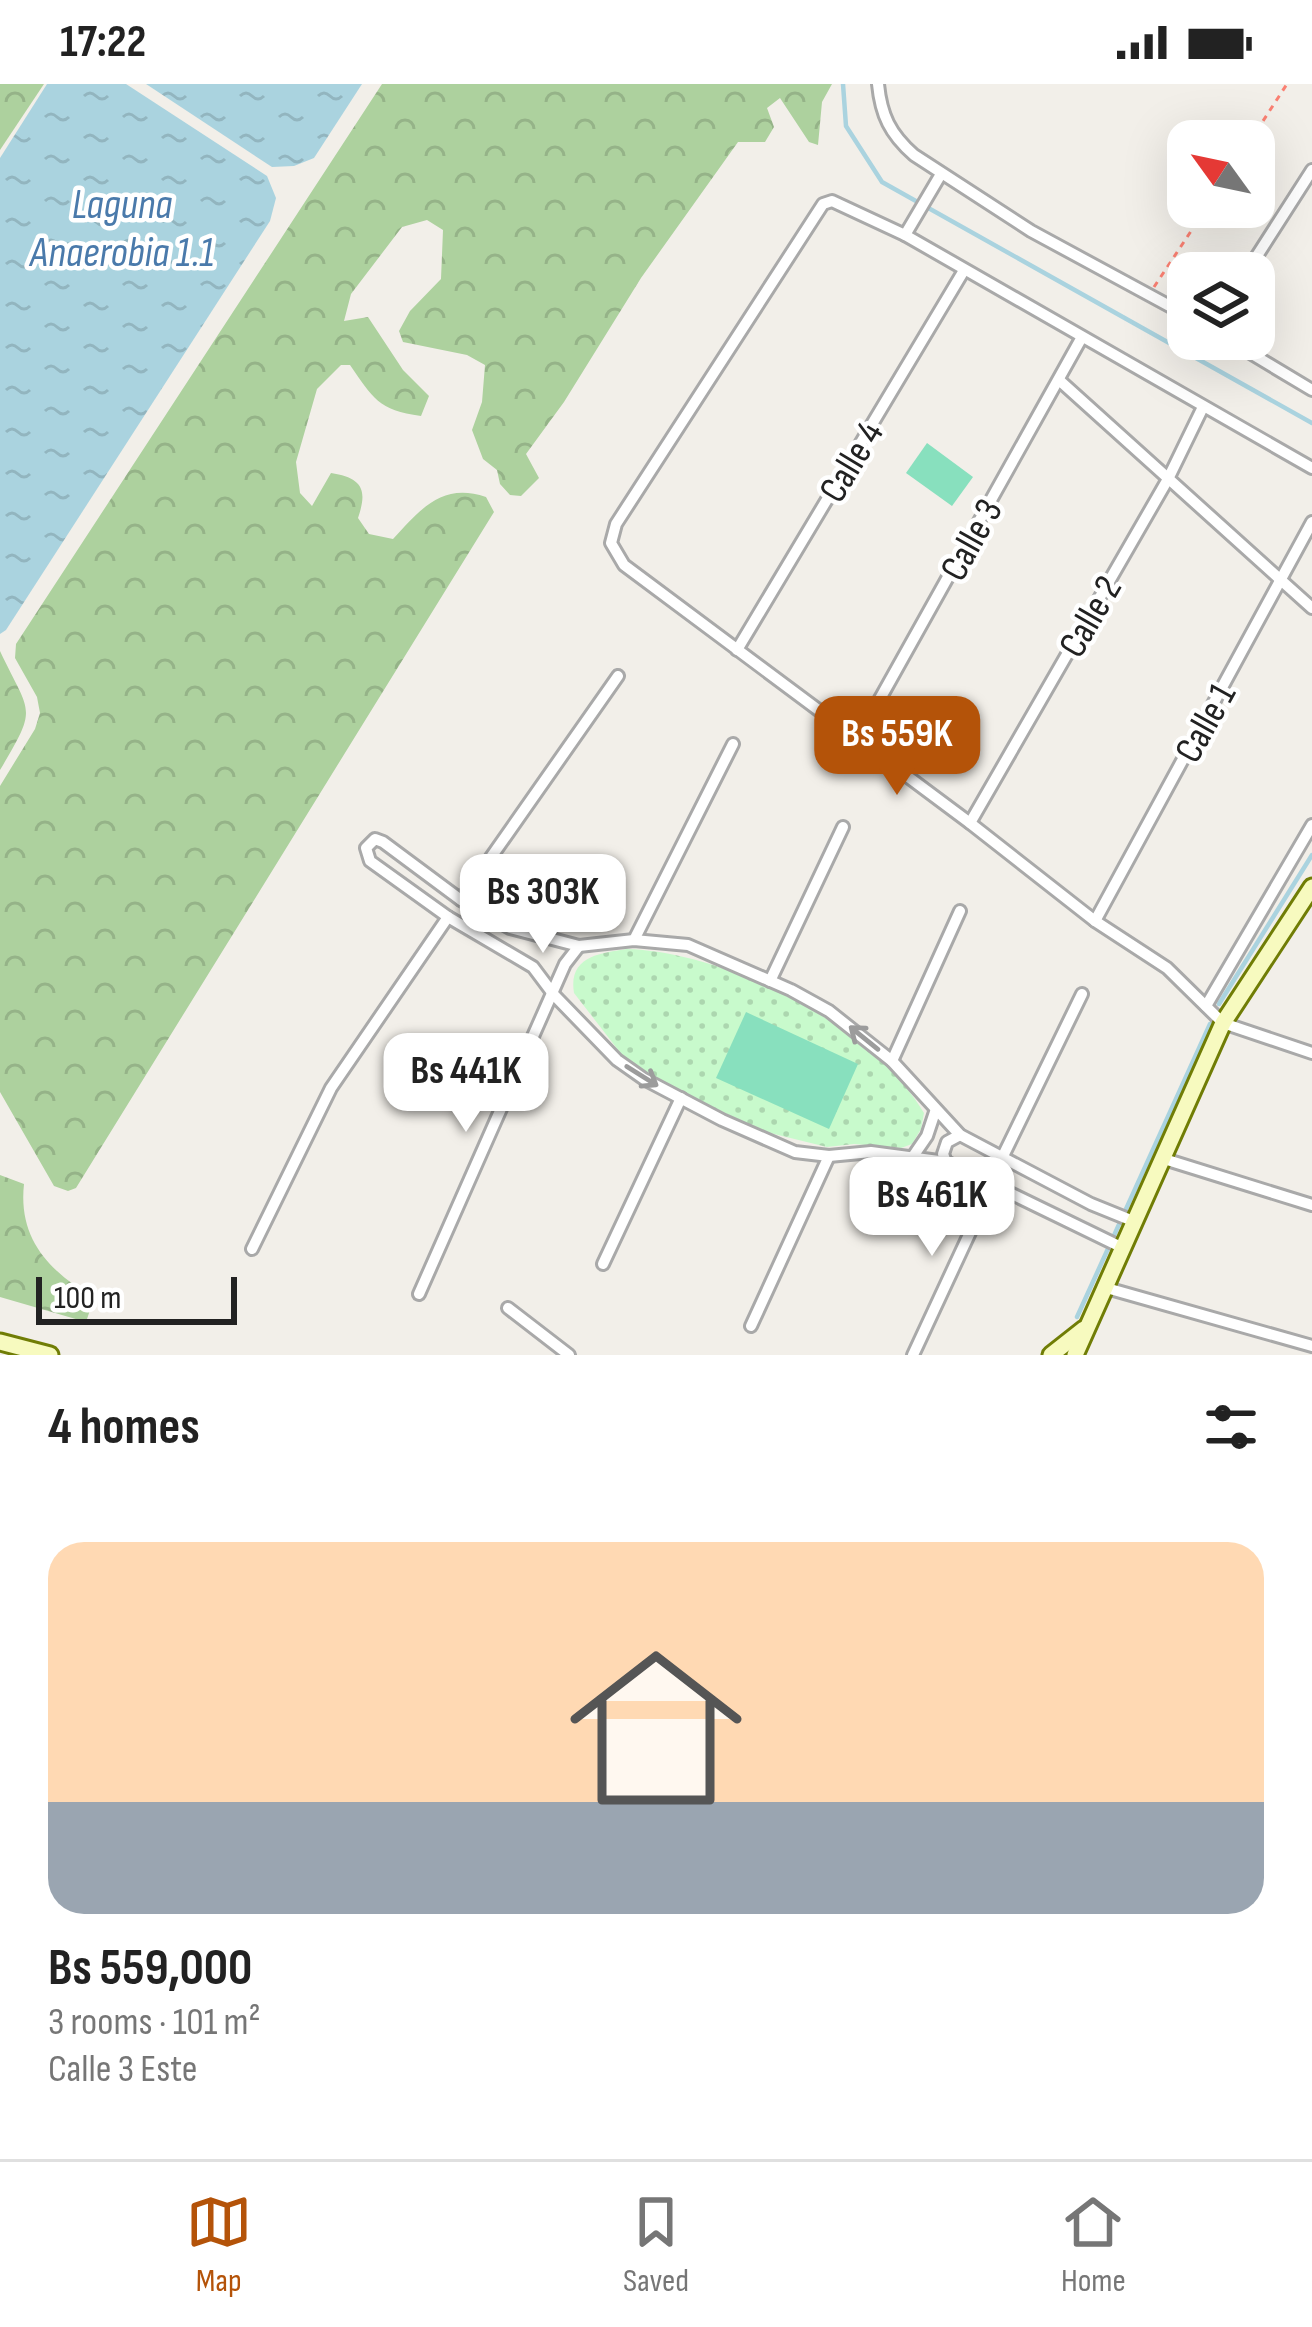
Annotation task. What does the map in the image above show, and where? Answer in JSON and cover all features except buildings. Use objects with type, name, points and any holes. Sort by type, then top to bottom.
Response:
[{"type":"street","points":[[878,84],[884,118],[897,140],[938,180],[1167,303]]},
{"type":"street","points":[[1259,252],[1312,170]]},
{"type":"street","points":[[905,235],[938,180]]},
{"type":"street","points":[[1312,468],[841,202],[823,204],[616,524],[611,543],[624,565],[1095,921],[1167,968],[1223,1023],[1312,1053]]},
{"type":"street","name":"Calle 4","points":[[737,650],[963,272]]},
{"type":"street","name":"Calle 3","points":[[857,740],[1082,338]]},
{"type":"street","points":[[1262,360],[1312,390]]},
{"type":"street","points":[[1059,380],[1312,608]]},
{"type":"street","name":"Calle 2","points":[[970,823],[1168,479],[1203,407]]},
{"type":"street","name":"Calle 1","points":[[1095,921],[1312,522]]},
{"type":"street","points":[[461,900],[618,676]]},
{"type":"street","points":[[634,940],[733,744]]},
{"type":"street","points":[[1206,1006],[1312,825]]},
{"type":"street","points":[[770,981],[843,827]]},
{"type":"street","points":[[1113,1242],[946,1162],[871,1152],[829,1156],[783,1147],[644,1079],[617,1060],[533,967],[448,917],[370,861],[365,852],[368,844],[375,839],[383,842],[499,923],[579,946],[634,940],[688,946],[770,981],[829,1011],[892,1061],[960,1135],[1123,1218]]},
{"type":"street","points":[[1075,1355],[1103,1287],[1123,1218],[1161,1158],[1223,1023],[1312,887]]},
{"type":"street","points":[[892,1061],[960,911]]},
{"type":"street","points":[[252,1249],[331,1088],[448,917]]},
{"type":"street","points":[[533,967],[548,939]]},
{"type":"street","points":[[419,1294],[565,964],[579,946]]},
{"type":"street","points":[[1004,1156],[1082,994]]},
{"type":"street","points":[[603,1264],[681,1098]]},
{"type":"street","points":[[914,1155],[935,1112]]},
{"type":"street","points":[[946,1162],[947,1142],[960,1135]]},
{"type":"street","points":[[751,1326],[829,1156]]},
{"type":"street","points":[[1161,1158],[1312,1205]]},
{"type":"street","points":[[913,1355],[993,1183]]},
{"type":"street","points":[[1103,1287],[1312,1346]]},
{"type":"street","points":[[508,1308],[569,1355]]},
{"type":"street","points":[[1052,1355],[1086,1328]]},
{"type":"street","points":[[5,1347],[50,1355]]},
{"type":"path","points":[[1264,120],[1287,84]]},
{"type":"path","points":[[1150,293],[1193,228]]},
{"type":"green space","points":[[0,84],[44,84],[0,150]]},
{"type":"green space","points":[[382,84],[832,84],[822,102],[818,145],[809,142],[780,98],[767,108],[774,127],[765,142],[738,142],[641,278],[526,454],[539,478],[521,496],[510,495],[500,484],[497,470],[483,459],[472,430],[482,402],[485,365],[467,355],[403,342],[399,331],[410,311],[441,279],[443,230],[427,220],[402,227],[351,294],[344,321],[368,317],[403,370],[429,396],[421,416],[395,410],[371,394],[350,365],[341,365],[317,389],[296,462],[300,493],[312,506],[331,473],[350,478],[360,486],[358,518],[369,534],[393,539],[423,509],[445,496],[471,493],[486,497],[494,512],[76,1188],[68,1191],[54,1186],[0,1092],[0,786],[40,713],[37,697],[15,658],[16,644]]},
{"type":"green space","points":[[927,443],[973,477],[952,506],[906,473]]},
{"type":"green space","points":[[0,651],[26,710],[21,733],[0,770]]},
{"type":"green space","points":[[627,949],[666,953],[751,979],[834,1023],[900,1081],[924,1113],[912,1144],[901,1148],[827,1147],[762,1131],[649,1076],[622,1055],[574,993],[573,981],[581,964],[596,955]]},
{"type":"green space","points":[[746,1012],[858,1064],[829,1129],[716,1078]]},
{"type":"green space","points":[[0,1175],[24,1184],[26,1221],[40,1252],[63,1277],[94,1298],[86,1322],[0,1297]]},
{"type":"water","name":"Laguna Anaerobia 1.1","points":[[47,84],[126,84],[267,176],[276,198],[270,221],[0,634],[0,158]]},
{"type":"water","points":[[146,84],[362,84],[314,158],[294,166],[272,167]]},
{"type":"waterway","points":[[843,84],[846,126],[882,182],[1312,423]]},
{"type":"waterway","points":[[1219,1004],[1312,855]]},
{"type":"waterway","points":[[1077,1317],[1210,1024]]}]
